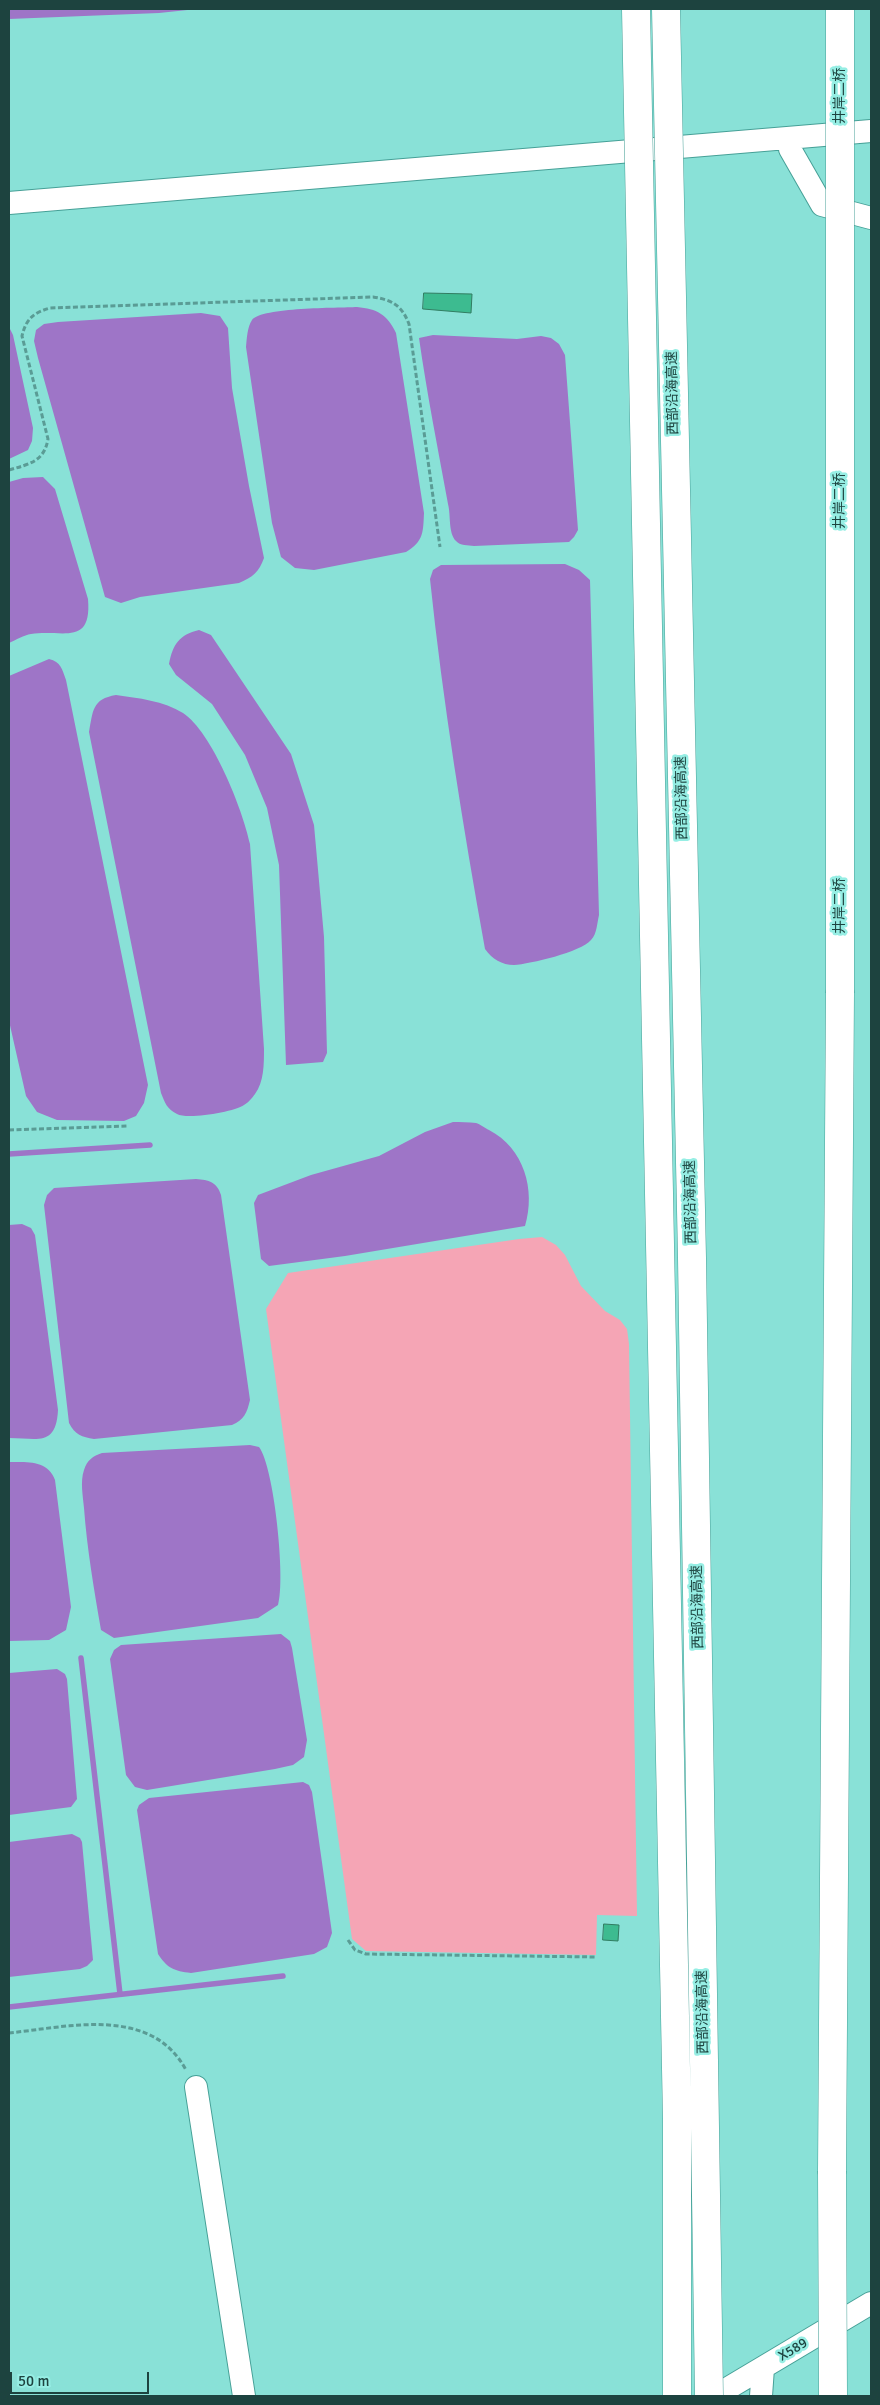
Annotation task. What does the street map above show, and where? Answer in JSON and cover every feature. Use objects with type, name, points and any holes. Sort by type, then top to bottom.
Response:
[{"type":"highway","name":"西部沿海高速","points":[[636,9],[677,2119],[678,2396]]},
{"type":"highway","name":"西部沿海高速","points":[[666,9],[692,1258],[709,2396]]},
{"type":"highway","name":"井岸二桥","points":[[833,2396],[832,2171],[840,993],[840,9]]},
{"type":"street","points":[[9,203],[871,131]]},
{"type":"street","points":[[790,149],[822,205],[871,218]]},
{"type":"street","points":[[639,150],[678,2396]]},
{"type":"street","points":[[196,2087],[244,2396]]},
{"type":"street","name":"X589","points":[[715,2396],[871,2303]]},
{"type":"street","points":[[761,2396],[763,2368]]},
{"type":"path","points":[[9,470],[38,460],[46,450],[48,439],[22,336],[26,322],[36,312],[50,308],[373,297],[386,299],[397,304],[405,313],[409,324],[440,547]]},
{"type":"path","points":[[9,1130],[128,1126]]},
{"type":"path","points":[[348,1940],[355,1950],[366,1954],[597,1957]]},
{"type":"path","points":[[9,2033],[104,2023],[134,2028],[159,2040],[181,2061],[196,2087]]},
{"type":"shaded area","points":[[9,9],[197,9],[159,13],[9,19]]},
{"type":"shaded area","points":[[357,307],[370,309],[381,314],[389,321],[396,333],[424,513],[423,531],[416,544],[406,552],[314,570],[295,568],[281,557],[272,523],[246,347],[248,330],[252,320],[270,313],[285,310]]},
{"type":"shaded area","points":[[201,313],[220,316],[228,328],[232,388],[264,558],[255,574],[239,583],[140,597],[121,603],[105,597],[38,358],[34,341],[36,330],[44,324],[58,322]]},
{"type":"shaded area","points":[[9,327],[13,335],[33,428],[32,441],[28,450],[9,459]]},
{"type":"shaded area","points":[[433,335],[517,339],[541,336],[551,338],[559,344],[565,355],[578,530],[569,542],[474,546],[460,544],[453,538],[419,338]]},
{"type":"shaded area","points":[[43,477],[55,489],[88,599],[88,614],[85,624],[80,630],[73,633],[31,634],[9,643],[9,482],[23,478]]},
{"type":"shaded area","points":[[565,564],[579,570],[590,580],[599,915],[591,940],[577,949],[555,957],[510,965],[498,961],[485,949],[454,765],[430,579],[433,570],[441,565]]},
{"type":"shaded area","points":[[199,630],[211,635],[291,754],[314,825],[324,937],[327,1053],[323,1062],[286,1065],[279,865],[267,808],[245,755],[212,704],[176,675],[169,664],[178,641],[186,635]]},
{"type":"shaded area","points":[[49,659],[59,664],[66,680],[148,1085],[144,1103],[136,1116],[124,1121],[57,1120],[37,1112],[26,1096],[9,1021],[9,676]]},
{"type":"shaded area","points":[[116,695],[133,697],[168,706],[183,713],[194,723],[215,754],[241,812],[250,844],[264,1061],[262,1078],[258,1089],[250,1100],[239,1108],[200,1116],[182,1116],[169,1108],[161,1093],[89,732],[95,707],[102,700]]},
{"type":"shaded area","points":[[453,1122],[470,1122],[489,1130],[501,1138],[519,1159],[528,1185],[528,1212],[525,1226],[345,1256],[269,1266],[261,1259],[254,1203],[258,1195],[311,1175],[379,1156],[425,1132]]},
{"type":"shaded area","points":[[196,1179],[212,1182],[221,1195],[250,1400],[246,1412],[239,1421],[232,1425],[94,1439],[82,1436],[76,1433],[69,1423],[44,1205],[47,1195],[54,1188]]},
{"type":"shaded area","points":[[22,1224],[31,1228],[35,1235],[58,1410],[54,1430],[44,1438],[37,1439],[9,1438],[9,1225]]},
{"type":"shaded area","points":[[542,1237],[556,1245],[565,1255],[581,1286],[605,1311],[620,1320],[627,1329],[629,1344],[637,1916],[597,1915],[596,1955],[366,1951],[352,1939],[266,1309],[288,1273]]},
{"type":"shaded area","points":[[250,1445],[259,1447],[264,1458],[274,1499],[281,1572],[278,1605],[258,1618],[114,1638],[101,1630],[89,1554],[82,1489],[85,1467],[89,1461],[102,1453]]},
{"type":"shaded area","points":[[9,1462],[30,1462],[42,1466],[52,1473],[55,1480],[71,1607],[66,1630],[49,1640],[9,1641]]},
{"type":"shaded area","points":[[281,1634],[290,1641],[292,1648],[307,1740],[304,1757],[293,1765],[275,1769],[147,1790],[135,1787],[126,1775],[110,1659],[114,1650],[121,1645]]},
{"type":"shaded area","points":[[57,1669],[65,1674],[67,1679],[77,1799],[71,1807],[9,1815],[9,1673]]},
{"type":"shaded area","points":[[303,1782],[309,1785],[312,1792],[332,1933],[327,1947],[314,1954],[191,1973],[175,1970],[168,1966],[158,1954],[137,1810],[139,1805],[149,1798]]},
{"type":"shaded area","points":[[72,1834],[80,1838],[82,1842],[93,1960],[87,1966],[80,1969],[9,1977],[9,1842]]},
{"type":"building","points":[[424,293],[472,294],[471,313],[423,309]]},
{"type":"building","points":[[604,1924],[619,1925],[618,1941],[603,1940]]},
{"type":"waterway","points":[[9,1154],[150,1145]]},
{"type":"waterway","points":[[81,1658],[120,1994]]},
{"type":"waterway","points":[[9,2007],[283,1976]]}]
